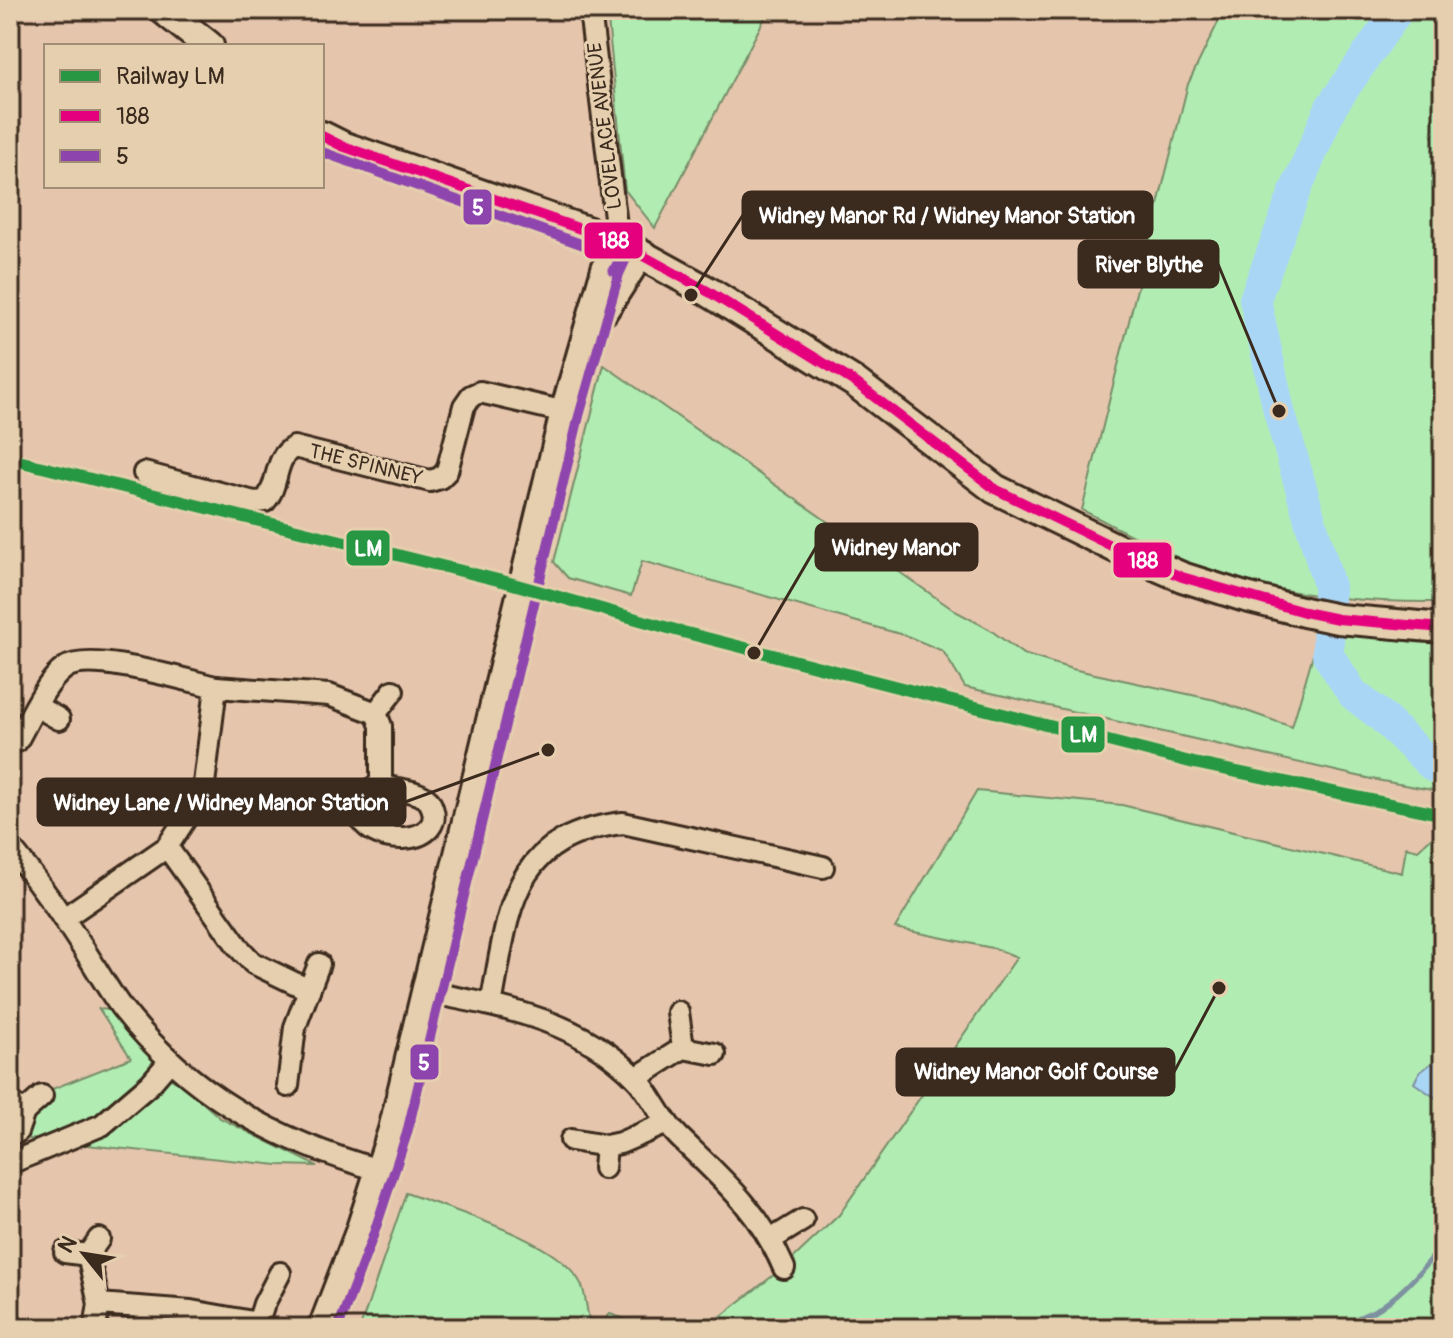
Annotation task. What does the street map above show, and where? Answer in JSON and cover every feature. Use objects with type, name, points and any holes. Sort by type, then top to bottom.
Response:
[{"type":"street","points":[[164,10],[206,44]]},
{"type":"street","name":"LOVELACE AVENUE","points":[[590,10],[617,244]]},
{"type":"street","points":[[324,137],[617,244],[709,292],[856,383],[995,489],[1124,552],[1182,577],[1304,612],[1338,619],[1443,628]]},
{"type":"street","points":[[590,332],[606,269],[617,244]]},
{"type":"street","points":[[323,1328],[360,1232],[393,1130],[565,412],[617,244]]},
{"type":"street","name":"THE SPINNEY","points":[[144,473],[254,502],[265,501],[271,494],[280,460],[286,451],[294,447],[430,481],[440,478],[447,471],[464,406],[471,396],[480,392],[565,412]]},
{"type":"street","points":[[17,741],[36,706],[66,667],[97,661],[216,687],[329,695],[376,713],[381,726],[381,785]]},
{"type":"street","points":[[64,918],[167,847],[203,792],[216,687]]},
{"type":"street","points":[[376,713],[393,691]]},
{"type":"street","points":[[36,706],[59,719]]},
{"type":"street","points":[[491,1005],[518,886],[531,866],[567,835],[595,826],[623,823],[785,867],[823,867]]},
{"type":"street","points":[[10,847],[64,918],[121,1006],[169,1062],[250,1120],[328,1155],[379,1170]]},
{"type":"street","points":[[167,847],[253,963],[309,990]]},
{"type":"street","points":[[288,1086],[283,1051],[319,964]]},
{"type":"street","points":[[427,992],[547,1020],[572,1030],[600,1047],[636,1078],[667,1123],[742,1199],[772,1239],[784,1268]]},
{"type":"street","points":[[678,1012],[683,1048]]},
{"type":"street","points":[[636,1078],[683,1048],[715,1054]]},
{"type":"street","points":[[10,1163],[102,1125],[150,1084],[169,1062]]},
{"type":"street","points":[[17,1132],[17,1107],[42,1096]]},
{"type":"street","points":[[571,1140],[606,1146],[667,1123]]},
{"type":"street","points":[[604,1168],[606,1146]]},
{"type":"street","points":[[772,1239],[803,1220]]},
{"type":"street","points":[[65,1252],[94,1247],[99,1304],[95,1328]]},
{"type":"street","points":[[99,1304],[191,1311],[257,1325],[280,1273]]},
{"type":"green space","points":[[607,10],[769,10],[655,228],[625,190]]},
{"type":"green space","points":[[1224,10],[1443,10],[1443,602],[1353,599],[1263,586],[1189,563],[1082,510],[1188,84]]},
{"type":"green space","points":[[604,365],[955,611],[989,629],[1023,654],[1072,669],[1215,700],[1292,727],[1320,630],[1443,644],[1443,792],[1371,779],[965,687],[943,651],[907,636],[642,561],[631,596],[568,578],[554,562]]},
{"type":"green space","points":[[977,791],[1122,805],[1402,873],[1406,847],[1418,850],[1431,838],[1443,841],[1443,1328],[706,1328],[784,1267],[839,1215],[1017,957],[997,949],[895,928]]},
{"type":"green space","points":[[99,1009],[109,1010],[171,1079],[220,1118],[317,1166],[278,1165],[20,1138],[52,1089],[131,1058]]},
{"type":"green space","points":[[406,1193],[502,1228],[550,1253],[568,1267],[580,1282],[589,1319],[603,1322],[610,1314],[651,1328],[360,1328]]},
{"type":"water","points":[[1437,1059],[1443,1061],[1443,1103],[1414,1083],[1419,1073]]},
{"type":"waterway","points":[[1398,10],[1331,107],[1255,299],[1279,411],[1329,586],[1328,655],[1353,694],[1380,715],[1434,767]]},
{"type":"waterway","points":[[1342,1328],[1381,1307],[1399,1293],[1443,1244]]},
{"type":"rail line","name":"LM","points":[[10,459],[506,582],[679,631],[1194,763],[1443,815]]},
{"type":"transit line","name":"188","points":[[324,137],[342,146],[618,242],[709,292],[856,383],[995,489],[1124,552],[1182,577],[1304,612],[1338,619],[1443,628]]},
{"type":"transit line","name":"5","points":[[324,153],[612,255],[620,260],[613,271]]},
{"type":"transit line","name":"5","points":[[338,1328],[407,1133],[579,416],[619,274],[631,248]]},
{"type":"place","name":"Widney Manor Rd / Widney Manor Station","points":[[691,295]]},
{"type":"place","name":"River Blythe","points":[[1279,411]]},
{"type":"place","name":"Widney Manor","points":[[754,653]]},
{"type":"place","name":"Widney Lane / Widney Manor Station","points":[[548,750]]},
{"type":"place","name":"Widney Manor Golf Course","points":[[1219,988]]}]
